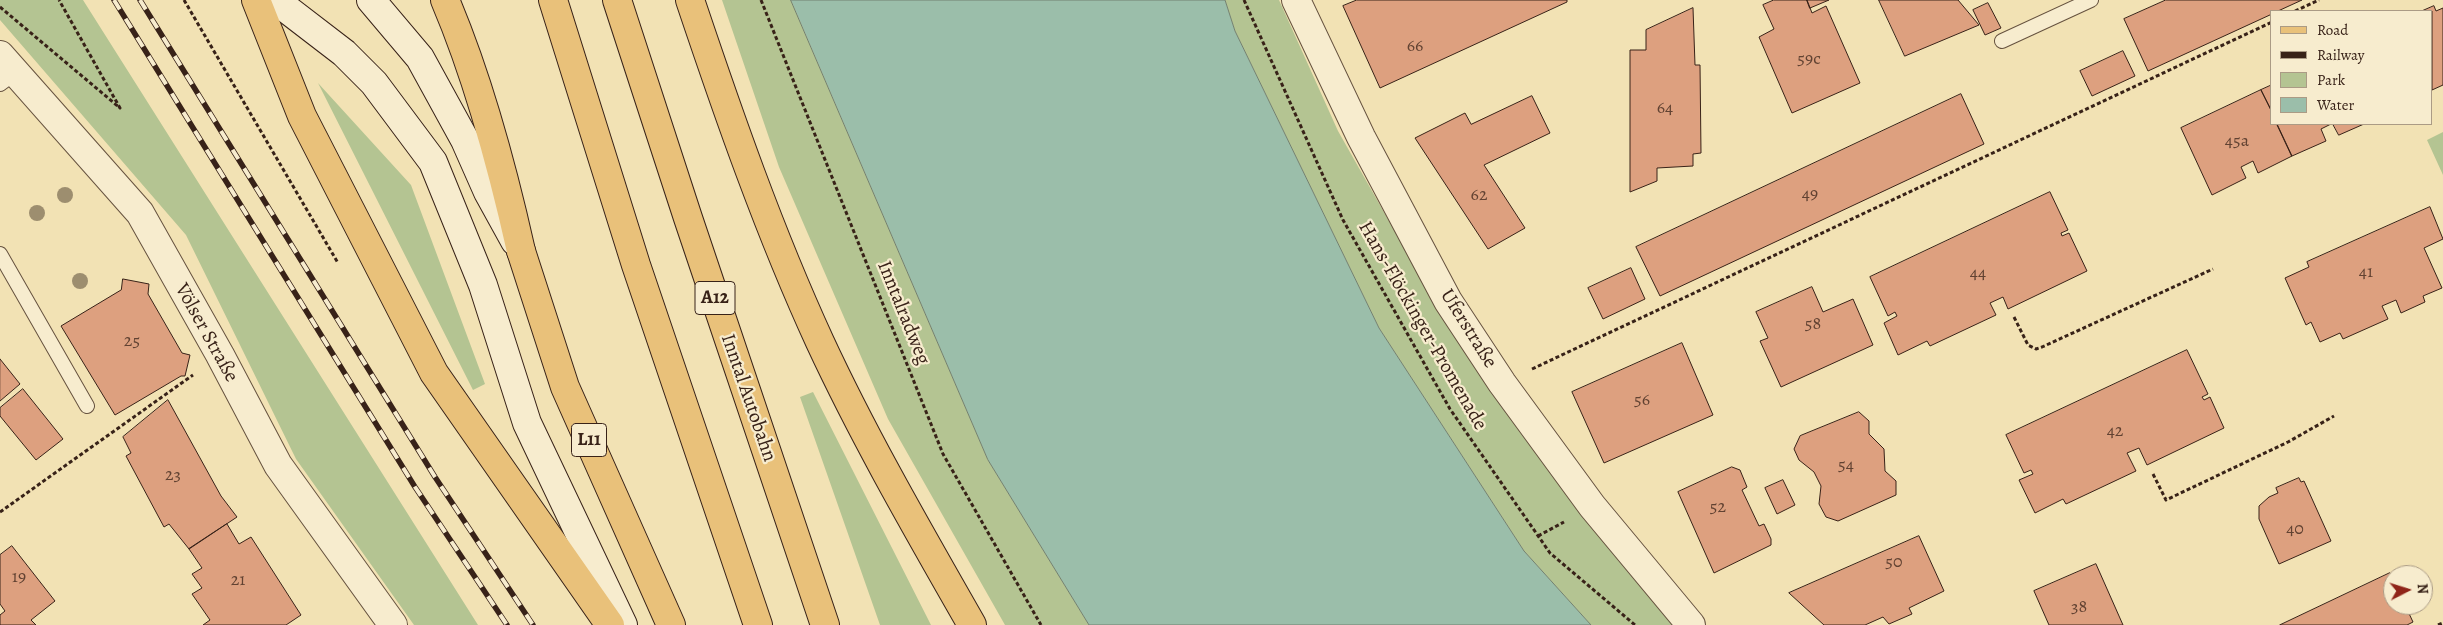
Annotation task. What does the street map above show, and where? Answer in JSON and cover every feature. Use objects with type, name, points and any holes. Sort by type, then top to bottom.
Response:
[{"type":"main road","points":[[256,0],[302,116],[434,373],[610,625]]},
{"type":"main road","points":[[445,0],[489,126],[505,179],[521,251]]},
{"type":"main road","points":[[554,0],[634,256],[758,625]]},
{"type":"main road","name":"Inntal Autobahn","points":[[617,0],[825,625]]},
{"type":"main road","points":[[690,0],[760,201],[820,342],[879,458],[972,625]]},
{"type":"main road","name":"L11","points":[[521,251],[565,387],[671,625]]},
{"type":"street","name":"L11","points":[[275,0],[344,53],[385,96],[434,162],[483,285],[527,423],[623,625]]},
{"type":"street","name":"L11","points":[[371,0],[420,58],[461,132],[488,192],[521,251]]},
{"type":"street","name":"Uferstraße","points":[[1296,0],[1361,137],[1448,301],[1502,383],[1592,506],[1691,625]]},
{"type":"street","name":"Völser Straße","points":[[5,70],[140,213],[220,355],[278,465],[393,625]]},
{"type":"lane","points":[[2002,42],[2091,0]]},
{"type":"lane","points":[[0,254],[87,406]]},
{"type":"path","points":[[0,7],[120,108],[59,0]]},
{"type":"path","name":"Inntalradweg","points":[[761,0],[943,454],[1041,625]]},
{"type":"path","name":"Hans-Flöckinger-Promenade","points":[[1244,0],[1343,220],[1450,409],[1550,553],[1635,625]]},
{"type":"path","points":[[2298,10],[2320,0]]},
{"type":"path","points":[[1502,383],[2270,23]]},
{"type":"path","points":[[2014,317],[2028,345],[2036,348],[2042,347],[2213,269]]},
{"type":"path","points":[[0,512],[220,355]]},
{"type":"path","points":[[2153,474],[2166,500],[2288,442],[2334,416]]},
{"type":"path","points":[[2438,625],[2443,623]]},
{"type":"green space","points":[[0,0],[83,0],[478,625],[414,625],[296,459],[186,235],[0,20]]},
{"type":"green space","points":[[722,0],[791,0],[988,460],[1089,625],[1005,625],[888,419],[779,167]]},
{"type":"green space","points":[[1225,0],[1279,0],[1338,131],[1440,311],[1510,414],[1636,581],[1676,625],[1591,625],[1524,551],[1379,328],[1235,31]]},
{"type":"green space","points":[[318,83],[411,185],[485,384],[473,390]]},
{"type":"green space","points":[[2443,132],[2443,175],[2427,140]]},
{"type":"green space","points":[[813,392],[931,625],[880,625],[800,397]]},
{"type":"water","points":[[791,0],[1225,0],[1235,31],[1379,328],[1524,551],[1591,625],[1089,625],[988,460]]},
{"type":"building","points":[[1357,0],[1567,0],[1567,2],[1380,88],[1343,6]]},
{"type":"building","points":[[1774,0],[1807,0],[1812,13],[1826,6],[1860,83],[1792,113],[1759,37],[1774,29],[1763,5]]},
{"type":"building","points":[[1807,0],[1829,0],[1810,8]]},
{"type":"building","points":[[1879,0],[1958,0],[1979,25],[1905,56]]},
{"type":"building","points":[[2166,0],[2302,0],[2280,10],[2270,10],[2270,15],[2148,71],[2124,19]]},
{"type":"building","points":[[1988,3],[2001,28],[1985,35],[1973,10]]},
{"type":"building","points":[[2434,6],[2436,11],[2443,8],[2443,85],[2433,90],[2433,10],[2424,10]]},
{"type":"building","points":[[1693,8],[1695,65],[1700,65],[1701,153],[1693,154],[1693,166],[1657,168],[1657,181],[1630,192],[1630,50],[1646,50],[1646,30]]},
{"type":"building","points":[[2123,51],[2135,76],[2092,96],[2080,71]]},
{"type":"building","points":[[2270,86],[2270,108],[2261,90]]},
{"type":"building","points":[[2261,90],[2270,108],[2270,125],[2277,125],[2292,156],[2258,173],[2253,161],[2241,167],[2246,178],[2212,195],[2181,128]]},
{"type":"building","points":[[1961,94],[1984,144],[1660,296],[1636,247]]},
{"type":"building","points":[[1532,96],[1550,133],[1484,165],[1525,228],[1488,249],[1415,138],[1465,113],[1471,124]]},
{"type":"building","points":[[2277,125],[2329,125],[2321,129],[2326,141],[2292,156]]},
{"type":"building","points":[[2334,125],[2362,125],[2339,135]]},
{"type":"building","points":[[2050,192],[2068,230],[2061,233],[2062,236],[2069,233],[2087,271],[2008,309],[2003,297],[1990,303],[1996,315],[1930,346],[1927,341],[1898,355],[1884,323],[1897,316],[1895,312],[1888,316],[1870,277]]},
{"type":"building","points":[[2430,207],[2443,239],[2424,248],[2442,288],[2423,296],[2425,302],[2401,313],[2396,300],[2382,306],[2388,319],[2343,339],[2340,333],[2320,342],[2311,322],[2306,325],[2285,278],[2309,267],[2307,262]]},
{"type":"building","points":[[1631,268],[1645,299],[1603,319],[1588,288]]},
{"type":"building","points":[[123,279],[149,284],[148,294],[182,353],[190,355],[185,376],[181,376],[115,415],[61,326],[121,290]]},
{"type":"building","points":[[1812,287],[1823,312],[1853,299],[1873,345],[1781,387],[1760,341],[1768,338],[1756,312]]},
{"type":"building","points":[[1682,343],[1713,415],[1604,463],[1572,392]]},
{"type":"building","points":[[2187,350],[2208,394],[2202,397],[2204,400],[2210,397],[2224,428],[2147,465],[2139,448],[2127,453],[2136,471],[2066,504],[2063,499],[2035,513],[2019,480],[2033,474],[2031,470],[2024,473],[2006,435]]},
{"type":"building","points":[[0,359],[20,384],[0,401]]},
{"type":"building","points":[[23,389],[63,439],[36,460],[0,416],[0,408]]},
{"type":"building","points":[[168,400],[221,496],[237,517],[189,549],[169,524],[164,527],[126,456],[131,453],[123,437]]},
{"type":"building","points":[[1859,412],[1869,421],[1869,434],[1884,449],[1885,471],[1896,481],[1896,495],[1838,521],[1826,517],[1819,504],[1821,486],[1814,472],[1799,460],[1794,449],[1800,436]]},
{"type":"building","points":[[1732,467],[1740,470],[1747,487],[1742,490],[1759,526],[1764,524],[1771,539],[1771,545],[1714,573],[1678,492]]},
{"type":"building","points":[[2299,478],[2301,482],[2304,481],[2331,541],[2279,564],[2259,519],[2259,506],[2269,497],[2278,493],[2276,488]]},
{"type":"building","points":[[1783,480],[1795,505],[1777,514],[1765,488]]},
{"type":"building","points":[[227,524],[239,544],[251,537],[301,615],[286,625],[203,625],[210,620],[192,594],[202,588],[192,574],[202,568],[189,549]]},
{"type":"building","points":[[1919,536],[1944,591],[1909,608],[1912,614],[1889,624],[1883,617],[1865,625],[1824,625],[1789,593]]},
{"type":"building","points":[[12,546],[55,601],[31,620],[36,625],[0,625],[0,615],[5,611],[0,604],[0,555]]},
{"type":"building","points":[[2096,564],[2123,625],[2049,625],[2034,591]]},
{"type":"building","points":[[2383,576],[2383,615],[2410,615],[2413,622],[2407,625],[2280,625]]},
{"type":"railway","points":[[114,0],[415,487],[507,625]]},
{"type":"railway","points":[[140,0],[435,477],[533,625]]}]
